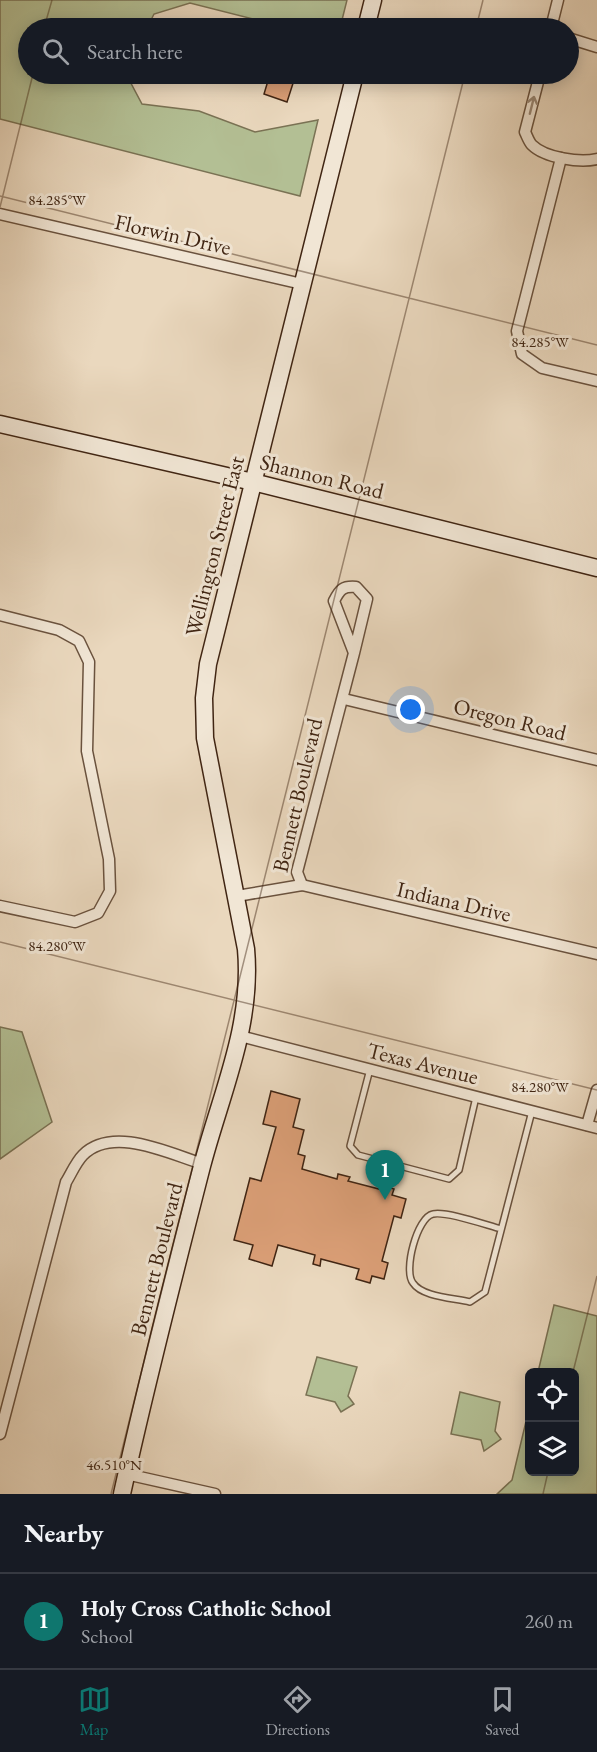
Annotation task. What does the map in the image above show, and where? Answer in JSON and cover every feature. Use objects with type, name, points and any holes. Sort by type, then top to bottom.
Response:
[{"type":"main road","points":[[368,18],[373,0]]},
{"type":"main road","name":"Wellington Street East","points":[[240,1036],[245,1018],[249,977],[237,896],[213,789],[205,738],[204,698],[208,664],[352,84]]},
{"type":"main road","name":"Shannon Road","points":[[0,424],[253,482],[597,568]]},
{"type":"main road","name":"Bennett Boulevard","points":[[122,1494],[203,1164],[240,1036]]},
{"type":"street","points":[[554,18],[558,0]]},
{"type":"street","points":[[579,41],[597,47]]},
{"type":"street","points":[[537,84],[525,132],[533,146],[561,158],[583,162],[597,159]]},
{"type":"street","points":[[561,158],[517,331],[522,354],[542,368],[597,381]]},
{"type":"street","name":"Florwin Drive","points":[[0,214],[302,284]]},
{"type":"street","name":"Bennett Boulevard","points":[[237,896],[302,885],[297,872],[367,608],[367,599],[356,587],[346,586],[339,590],[334,600],[354,653]]},
{"type":"street","points":[[0,615],[59,630],[80,641],[89,662],[87,751],[109,859],[110,891],[98,913],[75,922],[0,906]]},
{"type":"street","name":"Oregon Road","points":[[344,699],[597,760]]},
{"type":"street","name":"Indiana Drive","points":[[302,885],[597,954]]},
{"type":"street","name":"Texas Avenue","points":[[240,1036],[592,1126]]},
{"type":"street","points":[[592,1126],[597,1090]]},
{"type":"street","points":[[0,1434],[66,1182],[84,1154],[109,1142],[136,1143],[203,1164]]},
{"type":"street","points":[[126,1474],[215,1494]]},
{"type":"lane","points":[[370,1070],[350,1146],[358,1155],[449,1179],[459,1170],[476,1097]]},
{"type":"lane","points":[[501,1228],[436,1213],[426,1216],[420,1224],[408,1274],[413,1284],[422,1290],[470,1302],[485,1292],[532,1111]]},
{"type":"green space","points":[[0,0],[347,0],[342,18],[249,18],[190,3],[154,14],[152,18],[18,18],[18,84],[131,84],[142,104],[199,111],[255,132],[318,120],[300,196],[0,119]]},
{"type":"green space","points":[[0,1027],[22,1032],[52,1122],[0,1159]]},
{"type":"green space","points":[[554,1305],[597,1316],[597,1494],[497,1494],[512,1480],[525,1426],[525,1476],[579,1476],[579,1368],[539,1368]]},
{"type":"green space","points":[[317,1357],[357,1367],[348,1396],[354,1404],[341,1412],[335,1402],[306,1395]]},
{"type":"green space","points":[[460,1392],[500,1402],[495,1431],[501,1439],[484,1451],[481,1440],[451,1434]]},
{"type":"building","points":[[267,84],[293,84],[287,102],[264,94]]},
{"type":"building","points":[[271,1091],[300,1099],[293,1127],[304,1130],[298,1154],[305,1156],[302,1169],[337,1179],[338,1174],[350,1177],[348,1181],[379,1189],[380,1185],[394,1189],[392,1195],[406,1199],[401,1218],[394,1216],[382,1261],[388,1263],[384,1279],[372,1276],[370,1283],[356,1279],[359,1269],[321,1259],[320,1266],[313,1264],[315,1255],[278,1245],[272,1266],[249,1259],[253,1245],[234,1240],[250,1178],[261,1181],[276,1127],[263,1124]]},
{"type":"place","name":"Holy Cross Catholic School","points":[[385,1200]]}]
